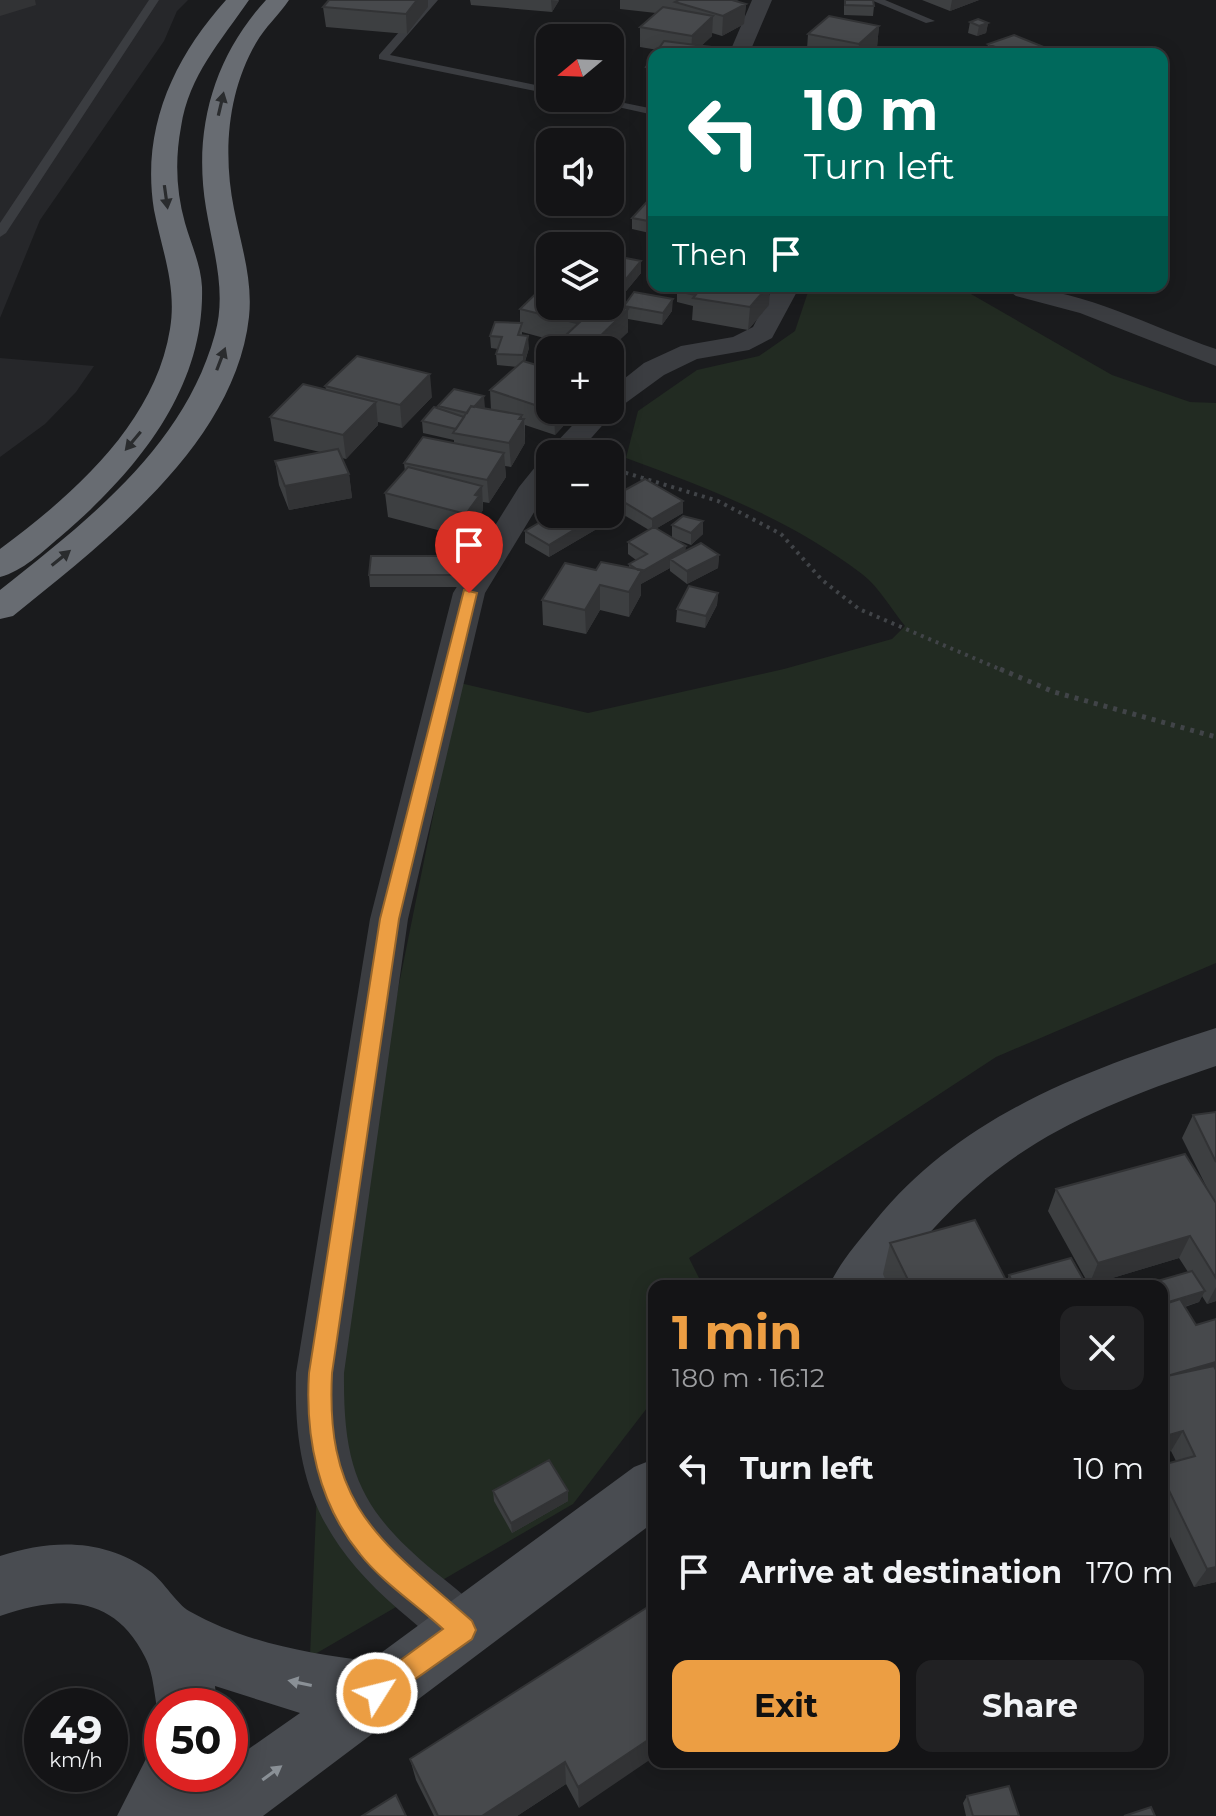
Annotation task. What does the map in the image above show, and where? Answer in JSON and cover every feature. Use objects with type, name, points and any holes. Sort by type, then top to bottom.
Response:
[{"type":"highway","points":[[0,566],[85,495],[138,438],[173,372],[184,334],[187,285],[164,181],[167,123],[186,71],[217,23],[238,0]]},
{"type":"highway","points":[[0,608],[145,484],[190,423],[221,363],[235,308],[236,282],[216,175],[217,119],[239,48],[278,0]]},
{"type":"main road","points":[[860,1280],[924,1200],[999,1137],[1080,1093],[1216,1047]]},
{"type":"main road","points":[[207,1816],[235,1800],[648,1491]]},
{"type":"main road","points":[[0,1586],[13,1580],[60,1572],[104,1579],[142,1600],[169,1633],[185,1677],[185,1688]]},
{"type":"main road","points":[[169,1633],[216,1657],[267,1676],[322,1687],[377,1693]]},
{"type":"main road","points":[[150,1816],[163,1792]]},
{"type":"street","points":[[742,48],[762,0]]},
{"type":"street","points":[[624,392],[654,369],[690,352],[740,344],[763,332],[784,292]]},
{"type":"street","points":[[1028,292],[1096,298],[1122,324],[1216,358]]},
{"type":"street","points":[[574,440],[589,424]]},
{"type":"street","points":[[463,1630],[369,1546],[342,1503],[325,1458],[318,1415],[320,1373],[389,919],[469,593],[536,484]]},
{"type":"lane","points":[[0,233],[154,0]]},
{"type":"lane","points":[[433,0],[383,57],[536,88]]},
{"type":"lane","points":[[876,0],[930,21]]},
{"type":"lane","points":[[624,106],[648,111]]},
{"type":"path","points":[[624,472],[718,501],[781,534],[822,580],[859,609],[1054,692],[1216,737]]},
{"type":"shaded area","points":[[0,0],[188,0],[177,11],[164,41],[40,220],[0,318]]},
{"type":"shaded area","points":[[808,292],[967,292],[1112,375],[1190,402],[1216,403],[1216,963],[996,1057],[689,1258],[700,1280],[648,1280],[648,1407],[573,1504],[310,1657],[319,1441],[345,1251],[460,683],[588,713],[784,669],[892,639],[905,626],[868,579],[807,537],[748,507],[626,458],[638,411],[697,370],[759,356],[795,331]]},
{"type":"shaded area","points":[[0,358],[94,366],[76,392],[45,424],[0,457]]},
{"type":"building","points":[[329,0],[417,0],[406,14],[323,7]]},
{"type":"building","points":[[732,0],[746,4],[723,16],[675,2]]},
{"type":"building","points":[[845,0],[873,0],[874,6],[845,5]]},
{"type":"building","points":[[663,7],[713,16],[692,36],[640,27]]},
{"type":"building","points":[[829,16],[879,26],[859,44],[808,34]]},
{"type":"building","points":[[978,19],[988,23],[979,26],[970,22]]},
{"type":"building","points":[[1014,35],[1046,48],[997,48],[988,44]]},
{"type":"building","points":[[664,41],[720,48],[659,48]]},
{"type":"building","points":[[648,201],[648,221],[632,218]]},
{"type":"building","points":[[624,258],[641,261],[624,282]]},
{"type":"building","points":[[634,292],[673,299],[663,313],[624,306]]},
{"type":"building","points":[[698,292],[763,292],[750,307],[693,298]]},
{"type":"building","points":[[536,294],[536,313],[520,309]]},
{"type":"building","points":[[582,320],[617,320],[600,336],[565,336]]},
{"type":"building","points":[[495,322],[522,323],[518,335],[528,336],[523,355],[496,354],[502,337],[490,336]]},
{"type":"building","points":[[357,356],[430,374],[400,405],[325,386]]},
{"type":"building","points":[[523,361],[536,365],[536,405],[490,390]]},
{"type":"building","points":[[303,384],[376,402],[343,435],[270,417]]},
{"type":"building","points":[[454,389],[484,396],[467,413],[438,406]]},
{"type":"building","points":[[471,406],[522,415],[519,419],[524,419],[509,443],[453,433]]},
{"type":"building","points":[[434,407],[464,417],[456,429],[422,421]]},
{"type":"building","points":[[423,437],[504,453],[487,480],[404,463]]},
{"type":"building","points":[[338,449],[349,474],[285,486],[275,461]]},
{"type":"building","points":[[408,467],[482,486],[475,495],[479,496],[466,514],[385,493]]},
{"type":"building","points":[[645,479],[683,501],[652,519],[624,502],[624,491]]},
{"type":"building","points":[[683,516],[703,521],[691,533],[672,525]]},
{"type":"building","points":[[536,525],[536,528],[577,528],[549,545],[525,531]]},
{"type":"building","points":[[654,527],[686,546],[641,572],[629,564],[647,554],[628,542]]},
{"type":"building","points":[[701,543],[719,555],[687,571],[670,559]]},
{"type":"building","points":[[371,556],[470,556],[468,575],[369,575]]},
{"type":"building","points":[[601,562],[642,570],[629,592],[600,585],[585,610],[542,600],[565,563],[596,570]]},
{"type":"building","points":[[689,586],[718,593],[706,616],[677,609]]},
{"type":"building","points":[[1216,1112],[1216,1162],[1193,1115]]},
{"type":"building","points":[[1185,1154],[1216,1203],[1216,1278],[1190,1236],[1098,1263],[1056,1189]]},
{"type":"building","points":[[975,1220],[1006,1280],[908,1280],[890,1243]]},
{"type":"building","points":[[1071,1258],[1084,1280],[1011,1280],[1009,1275]]},
{"type":"building","points":[[1192,1271],[1205,1291],[1168,1302],[1168,1280],[1161,1280]]},
{"type":"building","points":[[1180,1299],[1196,1325],[1216,1319],[1216,1362],[1168,1376],[1168,1303]]},
{"type":"building","points":[[1214,1366],[1216,1567],[1207,1569],[1168,1488],[1168,1463],[1195,1456],[1183,1431],[1168,1435],[1168,1376]]},
{"type":"building","points":[[549,1460],[568,1491],[511,1523],[493,1491]]},
{"type":"building","points":[[648,1607],[648,1740],[578,1787],[565,1762],[482,1816],[438,1816],[410,1759]]},
{"type":"building","points":[[1009,1786],[1019,1816],[973,1816],[967,1796]]},
{"type":"building","points":[[396,1795],[406,1816],[362,1816]]},
{"type":"building","points":[[1151,1807],[1155,1816],[1124,1816]]},
{"type":"route","points":[[377,1693],[463,1630],[369,1546],[342,1503],[325,1458],[318,1415],[320,1373],[389,919],[469,593]]}]
